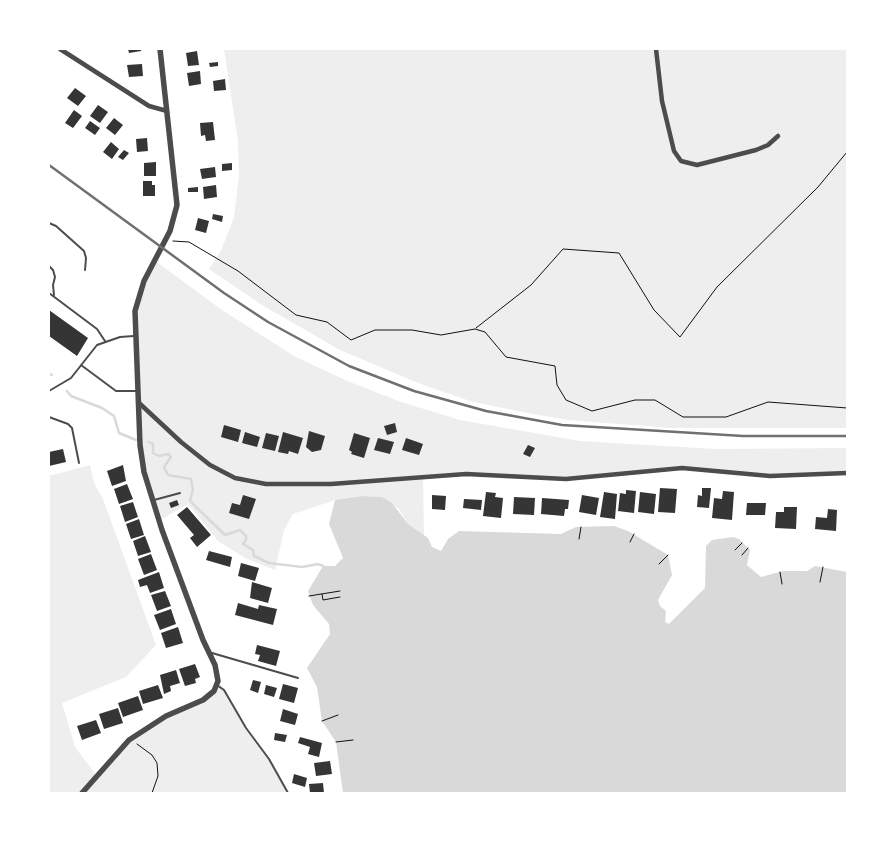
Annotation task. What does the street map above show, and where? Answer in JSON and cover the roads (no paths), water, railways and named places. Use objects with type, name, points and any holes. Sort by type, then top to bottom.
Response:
[{"type":"street","points":[[60,49],[149,106],[167,111]]},
{"type":"street","points":[[82,793],[113,756],[131,739],[166,716],[203,700],[217,685],[217,671],[152,500],[140,445],[134,336],[135,311],[138,297],[175,213],[177,195],[160,49]]},
{"type":"street","points":[[656,49],[659,86],[669,133],[674,152],[681,161],[697,165],[748,152],[768,145],[778,136]]},
{"type":"street","points":[[138,402],[181,442],[210,465],[235,478],[266,484],[331,484],[466,474],[566,478],[682,468],[770,476],[847,473]]},
{"type":"lane","points":[[49,223],[56,226],[84,251],[86,263],[84,270]]},
{"type":"lane","points":[[49,266],[53,270],[55,278],[53,285],[55,297]]},
{"type":"lane","points":[[49,293],[97,329],[105,341]]},
{"type":"lane","points":[[49,391],[71,378],[97,345],[105,341],[134,336]]},
{"type":"lane","points":[[81,365],[116,391],[137,391]]},
{"type":"lane","points":[[49,417],[68,424],[72,428],[79,463]]},
{"type":"lane","points":[[152,500],[180,493]]},
{"type":"lane","points":[[209,652],[298,678]]},
{"type":"lane","points":[[217,685],[224,690],[246,728],[269,758],[288,793]]},
{"type":"waterway","points":[[67,391],[71,396],[102,408],[114,416],[119,433],[136,440]]},
{"type":"waterway","points":[[149,442],[153,444],[153,453],[159,456],[168,454],[171,457],[164,467],[168,475],[191,479],[193,490],[190,500],[193,504],[225,535],[240,530],[246,536],[243,544],[253,550],[254,556],[269,563],[302,567],[318,564],[323,566]]},
{"type":"railway","points":[[49,165],[224,293],[268,322],[349,366],[414,391],[486,411],[562,425],[743,436],[847,436]]}]
